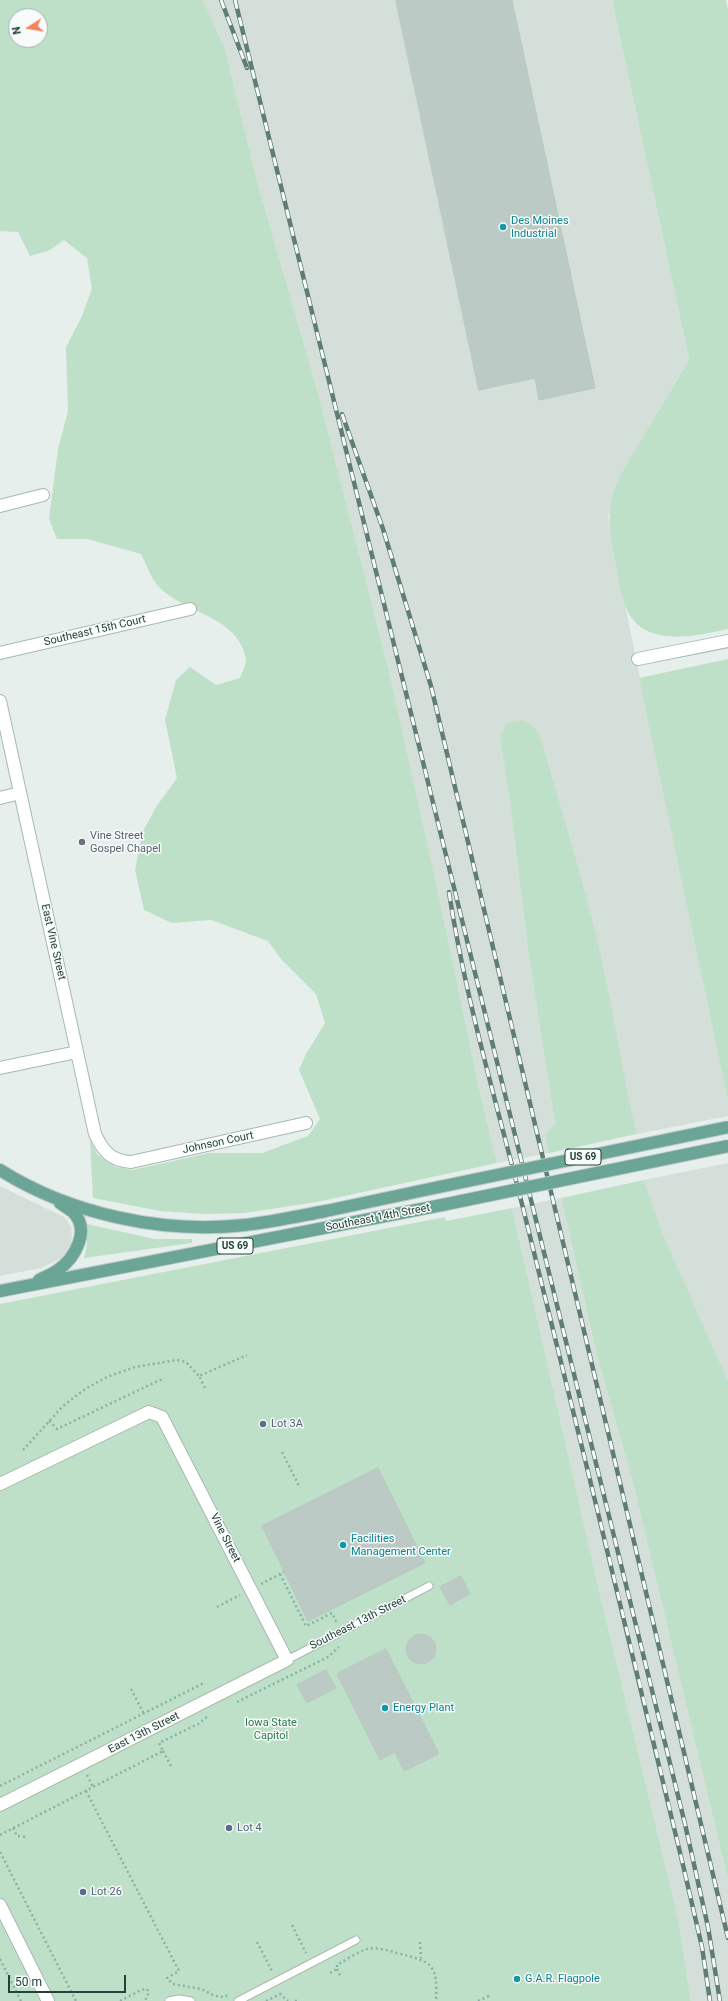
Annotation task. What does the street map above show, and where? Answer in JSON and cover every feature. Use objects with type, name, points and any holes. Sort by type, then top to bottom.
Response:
[{"type":"main road","name":"Southeast 14th Street","points":[[48,1195],[127,1219],[166,1225],[205,1228],[245,1225],[284,1219],[728,1127]]},
{"type":"main road","name":"Southeast 14th Street","points":[[27,1286],[442,1205],[728,1146]]},
{"type":"main road","name":"US 69","points":[[0,1170],[48,1195]]},
{"type":"main road","points":[[27,1286],[59,1270],[71,1258],[81,1241],[81,1226],[74,1213],[48,1195]]},
{"type":"main road","name":"US 69","points":[[0,1291],[27,1286]]},
{"type":"street","points":[[0,506],[43,495]]},
{"type":"street","name":"Southeast 15th Court","points":[[0,653],[190,609]]},
{"type":"street","points":[[638,659],[728,641]]},
{"type":"street","name":"East Vine Street","points":[[0,701],[95,1134],[102,1149],[110,1156],[121,1162],[131,1162]]},
{"type":"street","points":[[0,798],[20,793]]},
{"type":"street","points":[[0,1068],[77,1052]]},
{"type":"street","name":"Johnson Court","points":[[131,1162],[306,1123]]},
{"type":"street","name":"Vine Street","points":[[0,1484],[149,1412],[162,1417],[287,1660]]},
{"type":"street","name":"East 13th Street","points":[[0,1805],[287,1660]]},
{"type":"street","points":[[0,1905],[48,2001]]},
{"type":"lane","name":"Southeast 13th Street","points":[[287,1660],[429,1586]]},
{"type":"lane","points":[[238,2001],[356,1940]]},
{"type":"lane","points":[[169,2001],[179,1999],[191,2001]]},
{"type":"path","points":[[199,1376],[247,1355]]},
{"type":"path","points":[[23,1450],[63,1406],[85,1389],[107,1377],[135,1367],[177,1360],[186,1362],[199,1376],[205,1388]]},
{"type":"path","points":[[49,1421],[57,1429],[162,1380]]},
{"type":"path","points":[[282,1452],[300,1488]]},
{"type":"path","points":[[264,1582],[284,1572]]},
{"type":"path","points":[[280,1574],[306,1626],[332,1613],[342,1632]]},
{"type":"path","points":[[217,1607],[243,1593]]},
{"type":"path","points":[[0,1786],[204,1683]]},
{"type":"path","points":[[131,1689],[144,1713]]},
{"type":"path","points":[[171,1766],[159,1743],[198,1724],[211,1714]]},
{"type":"path","points":[[0,1835],[164,1751]]},
{"type":"path","points":[[86,1772],[93,1787]]},
{"type":"path","points":[[86,1791],[179,1971],[168,1978],[169,1981],[173,1984],[201,1989],[215,1996],[224,1997],[231,1993]]},
{"type":"path","points":[[13,1828],[17,1836],[28,1836]]},
{"type":"path","points":[[0,1852],[76,2001]]},
{"type":"path","points":[[292,1924],[306,1954]]},
{"type":"path","points":[[257,1942],[272,1972]]},
{"type":"path","points":[[420,1942],[421,1958]]},
{"type":"path","points":[[330,1973],[337,1969],[337,1965],[366,1949],[382,1949],[421,1958],[433,1968],[436,1973],[436,2001]]},
{"type":"path","points":[[299,1957],[313,1950]]},
{"type":"path","points":[[0,1959],[21,2001]]},
{"type":"path","points":[[265,1975],[279,1968]]},
{"type":"path","points":[[337,1969],[341,1977]]},
{"type":"path","points":[[120,2001],[141,1990],[147,1989],[149,1992],[145,2001]]},
{"type":"path","points":[[266,2001],[280,1994],[288,2001]]},
{"type":"path","points":[[478,2001],[491,1995]]},
{"type":"shaded area","points":[[203,0],[612,0],[689,359],[631,458],[608,516],[611,538],[728,1101],[728,1116],[637,1134],[625,1089],[606,979],[587,903],[523,720],[506,723],[500,738],[510,803],[529,957],[555,1124],[545,1135],[549,1153],[497,1163],[481,1097],[437,887],[390,675],[317,389],[258,185],[225,49]]},
{"type":"shaded area","points":[[728,1163],[728,1381],[662,1235],[644,1180]]},
{"type":"shaded area","points":[[0,1186],[64,1217],[71,1227],[72,1238],[70,1249],[62,1258],[41,1268],[0,1276]]},
{"type":"shaded area","points":[[561,1198],[597,1355],[633,1483],[728,1880],[728,2001],[691,2001],[678,1918],[599,1590],[512,1208]]},
{"type":"green space","points":[[0,0],[203,0],[225,49],[258,185],[317,389],[390,675],[437,887],[481,1097],[497,1163],[317,1202],[244,1213],[204,1214],[160,1211],[93,1198],[90,1140],[97,1154],[107,1162],[116,1167],[132,1170],[209,1153],[262,1153],[308,1136],[320,1119],[299,1070],[306,1054],[325,1023],[316,994],[281,959],[268,941],[211,920],[172,923],[144,910],[135,870],[143,831],[156,807],[177,778],[165,720],[176,680],[190,667],[216,685],[240,678],[245,667],[246,660],[242,645],[233,634],[210,617],[169,595],[155,583],[141,554],[87,539],[57,539],[49,519],[58,449],[68,411],[66,347],[81,318],[92,289],[87,258],[64,240],[48,251],[30,256],[18,232],[0,231]]},
{"type":"green space","points":[[612,0],[726,0],[728,10],[728,629],[687,636],[673,637],[660,635],[647,631],[636,623],[628,612],[624,601],[619,583],[611,538],[611,503],[618,481],[689,359]]},
{"type":"green space","points":[[728,659],[728,1101],[639,678]]},
{"type":"green space","points":[[523,720],[533,726],[540,736],[584,887],[606,979],[628,1096],[637,1134],[549,1153],[545,1135],[555,1124],[529,957],[510,803],[500,738],[506,723]]},
{"type":"green space","points":[[644,1180],[663,1235],[728,1381],[728,1880],[633,1483],[597,1355],[561,1198]]},
{"type":"green space","name":"Iowa State Capitol","points":[[512,1208],[599,1590],[678,1918],[691,2001],[0,2001],[0,1304],[445,1217],[446,1221]]},
{"type":"green space","points":[[87,1224],[155,1239],[192,1239],[192,1243],[84,1258],[87,1245]]},
{"type":"building","name":"Des Moines Industrial","points":[[396,0],[512,0],[595,388],[539,400],[535,378],[479,390]]},
{"type":"building","name":"Facilities Management Center","points":[[378,1468],[425,1563],[308,1621],[262,1526]]},
{"type":"building","points":[[461,1576],[470,1594],[450,1605],[440,1587]]},
{"type":"building","points":[[421,1634],[427,1635],[435,1643],[435,1655],[427,1663],[421,1664],[415,1663],[407,1655],[406,1649],[407,1643],[415,1635]]},
{"type":"building","name":"Energy Plant","points":[[386,1649],[439,1754],[404,1771],[395,1752],[380,1760],[337,1674]]},
{"type":"building","points":[[326,1670],[336,1688],[307,1703],[297,1685]]},
{"type":"railway","points":[[221,0],[247,68]]},
{"type":"railway","points":[[235,0],[685,1824],[708,1927],[720,2001]]},
{"type":"railway","points":[[342,414],[383,529],[431,686],[728,1938]]},
{"type":"railway","points":[[449,892],[464,975],[566,1381],[683,1865],[702,1947],[710,2001]]},
{"type":"place","name":"Des Moines Industrial","points":[[503,227]]},
{"type":"place","name":"Vine Street Gospel Chapel","points":[[82,842]]},
{"type":"place","name":"Lot 3A","points":[[263,1424]]},
{"type":"place","name":"Facilities Management Center","points":[[343,1545]]},
{"type":"place","name":"Energy Plant","points":[[385,1708]]},
{"type":"place","name":"Lot 4","points":[[229,1828]]},
{"type":"place","name":"Lot 26","points":[[83,1892]]},
{"type":"place","name":"G.A.R. Flagpole","points":[[517,1979]]}]
